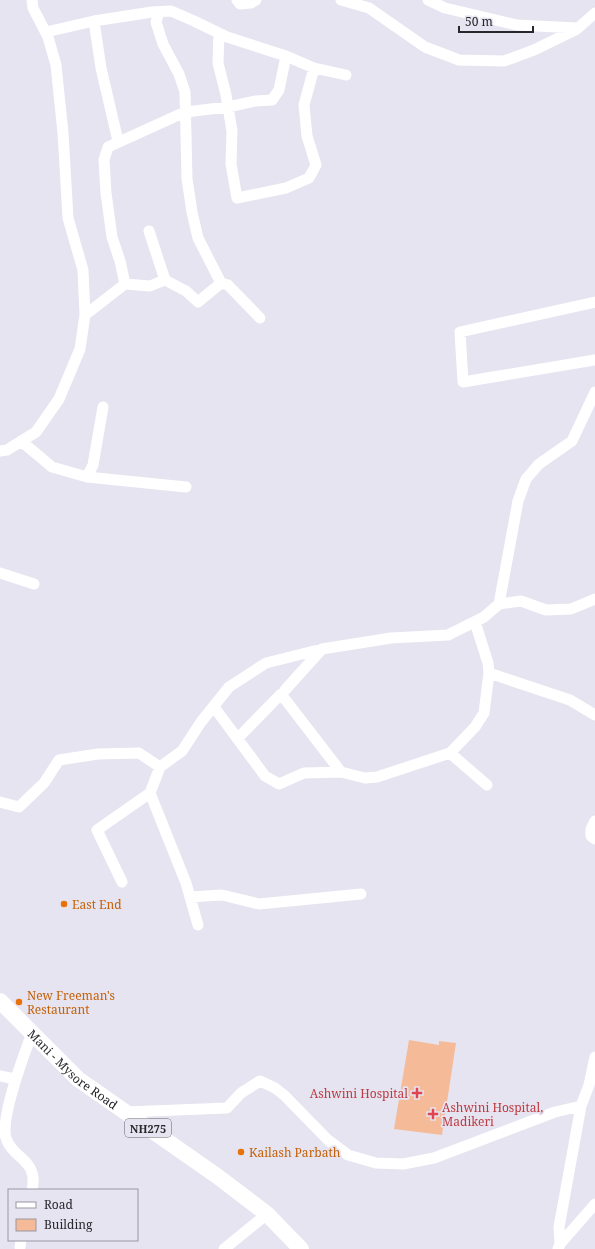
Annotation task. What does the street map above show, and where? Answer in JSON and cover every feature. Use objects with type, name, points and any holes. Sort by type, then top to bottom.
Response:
[{"type":"highway","name":"Mani - Mysore Road","points":[[0,1001],[78,1079],[217,1176],[267,1214],[301,1249]]},
{"type":"street","points":[[0,452],[7,450],[36,432],[59,399],[80,349],[85,315],[84,270],[68,218],[63,133],[56,65],[46,32],[33,8],[32,0]]},
{"type":"street","points":[[237,0],[240,4],[256,0]]},
{"type":"street","points":[[341,0],[369,8],[426,47],[459,60],[504,60],[534,50],[577,28],[595,13]]},
{"type":"street","points":[[428,0],[445,8],[517,25],[577,28]]},
{"type":"street","points":[[46,32],[94,21],[171,11],[227,37],[286,56],[314,68],[346,75]]},
{"type":"street","points":[[159,12],[156,22],[164,44],[179,74],[185,92],[187,179],[198,238],[221,283],[228,285],[260,318]]},
{"type":"street","points":[[94,21],[101,68],[118,141]]},
{"type":"street","points":[[219,33],[218,63],[232,131],[231,164],[237,198],[286,188],[309,178],[316,165],[307,136],[304,105],[314,68]]},
{"type":"street","points":[[125,284],[120,261],[112,237],[106,194],[104,160],[108,147],[118,141],[185,112],[272,100],[279,90],[286,56]]},
{"type":"street","points":[[149,232],[165,280],[186,291],[198,302],[221,283]]},
{"type":"street","points":[[85,315],[125,284],[150,286],[165,280]]},
{"type":"street","points":[[595,302],[460,332],[463,382],[595,360]]},
{"type":"street","points":[[499,604],[518,501],[526,479],[539,464],[572,441],[595,392]]},
{"type":"street","points":[[87,477],[93,465],[103,407]]},
{"type":"street","points":[[21,442],[52,467],[87,477],[186,487]]},
{"type":"street","points":[[0,573],[34,584]]},
{"type":"street","points":[[122,882],[97,830],[150,793],[160,767],[182,751],[229,687],[266,663],[322,649],[391,638],[448,635],[484,617],[499,604],[521,601],[546,610],[571,609],[595,599]]},
{"type":"street","points":[[214,707],[265,776],[279,784],[304,773],[341,772],[365,778],[377,777],[450,753],[475,727],[484,713],[489,673],[488,663],[475,622]]},
{"type":"street","points":[[284,690],[322,649]]},
{"type":"street","points":[[489,673],[570,700],[595,715]]},
{"type":"street","points":[[238,738],[281,694],[341,772]]},
{"type":"street","points":[[0,802],[19,807],[44,783],[59,760],[98,754],[139,753],[160,767]]},
{"type":"street","points":[[450,753],[487,785]]},
{"type":"street","points":[[150,793],[186,883],[198,925]]},
{"type":"street","points":[[595,821],[591,829],[591,836],[595,839]]},
{"type":"street","points":[[190,897],[222,895],[259,904],[361,894]]},
{"type":"street","points":[[32,1033],[15,1079],[7,1117],[6,1138],[13,1149],[27,1162],[35,1180],[32,1189]]},
{"type":"street","points":[[559,1246],[559,1227],[581,1106],[589,1085],[595,1057]]},
{"type":"street","points":[[0,1076],[15,1079]]},
{"type":"street","points":[[126,1112],[228,1108],[241,1093],[260,1081],[276,1088],[328,1140],[348,1155],[376,1163],[403,1164],[434,1158],[548,1115],[581,1106]]},
{"type":"street","points":[[559,1246],[595,1204]]},
{"type":"street","points":[[224,1249],[267,1214]]},
{"type":"building","points":[[409,1040],[439,1045],[439,1041],[456,1043],[442,1135],[394,1129]]},
{"type":"place","name":"East End","points":[[64,904]]},
{"type":"place","name":"New Freeman's Restaurant","points":[[19,1002]]},
{"type":"place","name":"Ashwini Hospital","points":[[417,1093]]},
{"type":"place","name":"Ashwini Hospital, Madikeri","points":[[433,1114]]},
{"type":"place","name":"Kailash Parbath","points":[[241,1152]]}]
